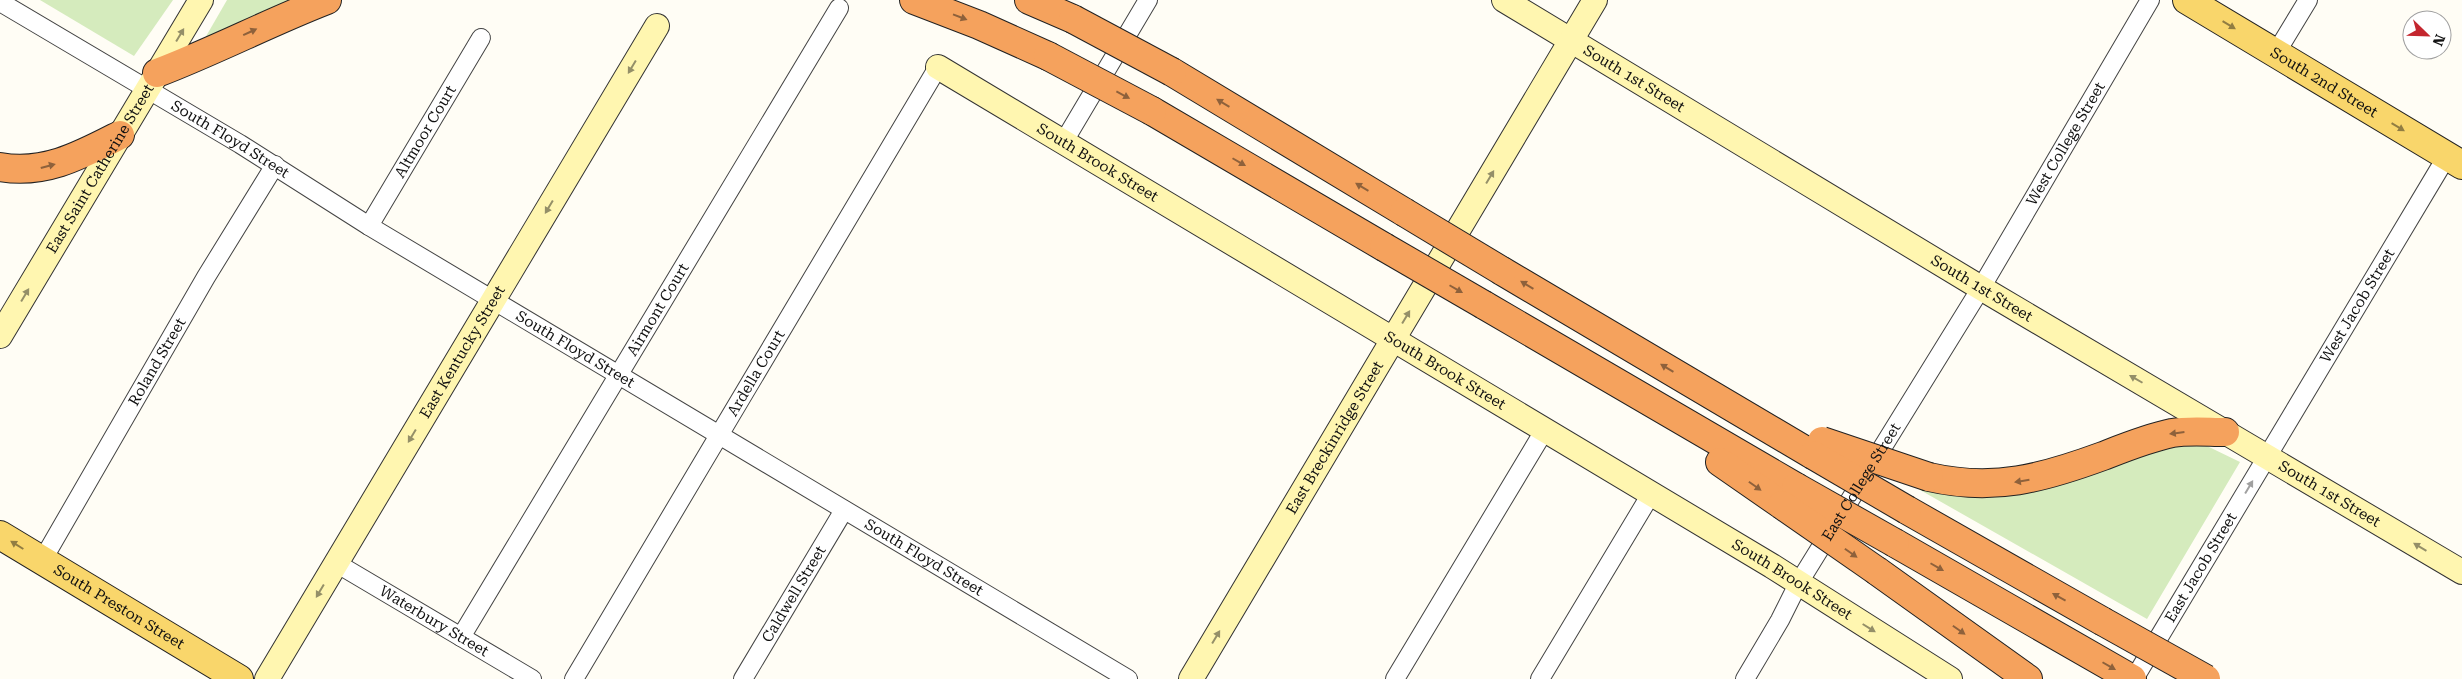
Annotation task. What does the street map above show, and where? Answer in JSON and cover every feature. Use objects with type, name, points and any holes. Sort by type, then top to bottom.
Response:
[{"type":"highway","points":[[153,81],[194,59],[277,20],[328,0]]},
{"type":"highway","points":[[914,0],[979,25],[1048,56],[1152,111],[1573,356],[1789,496],[1876,571],[2028,679]]},
{"type":"highway","points":[[1047,7],[1172,72],[1708,393],[1818,448],[1907,510],[2206,679]]},
{"type":"highway","points":[[0,167],[27,170],[44,168],[81,155],[120,135]]},
{"type":"highway","points":[[1818,448],[1953,482],[2001,484],[2061,472],[2150,439],[2173,433],[2225,432]]},
{"type":"highway","points":[[1789,496],[1895,543],[2133,679]]},
{"type":"main road","name":"South 2nd Street","points":[[2187,0],[2455,160]]},
{"type":"main road","name":"South Preston Street","points":[[0,535],[239,679]]},
{"type":"street","name":"East Saint Catherine Street","points":[[0,336],[201,0]]},
{"type":"street","points":[[1063,143],[1148,0]]},
{"type":"street","name":"South 1st Street","points":[[1504,0],[1982,288],[2462,572]]},
{"type":"street","name":"East Breckinridge Street","points":[[1191,679],[1595,0]]},
{"type":"street","name":"West College Street","points":[[1982,288],[2150,0]]},
{"type":"street","points":[[2276,53],[2308,0]]},
{"type":"street","name":"South Floyd Street","points":[[0,2],[153,81],[274,165],[369,226],[1128,679]]},
{"type":"street","name":"Airmont Court","points":[[461,637],[585,434],[619,374],[839,8]]},
{"type":"street","name":"East Kentucky Street","points":[[267,679],[658,26]]},
{"type":"street","name":"Altmoor Court","points":[[369,226],[480,38]]},
{"type":"street","name":"South Brook Street","points":[[938,67],[1651,494],[1950,679]]},
{"type":"street","name":"Ardella Court","points":[[574,679],[938,67]]},
{"type":"street","name":"West Jacob Street","points":[[2268,456],[2455,160]]},
{"type":"street","name":"Roland Street","points":[[42,561],[206,277],[274,165]]},
{"type":"street","name":"East College Street","points":[[1745,679],[1780,620],[1798,584],[1982,288]]},
{"type":"street","points":[[1395,679],[1544,431]]},
{"type":"street","name":"East Jacob Street","points":[[2133,679],[2268,456]]},
{"type":"street","points":[[1540,679],[1651,494]]},
{"type":"street","name":"Caldwell Street","points":[[743,679],[844,510]]},
{"type":"street","name":"Waterbury Street","points":[[336,563],[532,679]]},
{"type":"green space","points":[[40,0],[173,0],[134,56]]},
{"type":"green space","points":[[227,0],[296,0],[201,45]]},
{"type":"green space","points":[[2173,442],[2207,446],[2240,462],[2147,619],[1892,474],[1917,484]]}]
